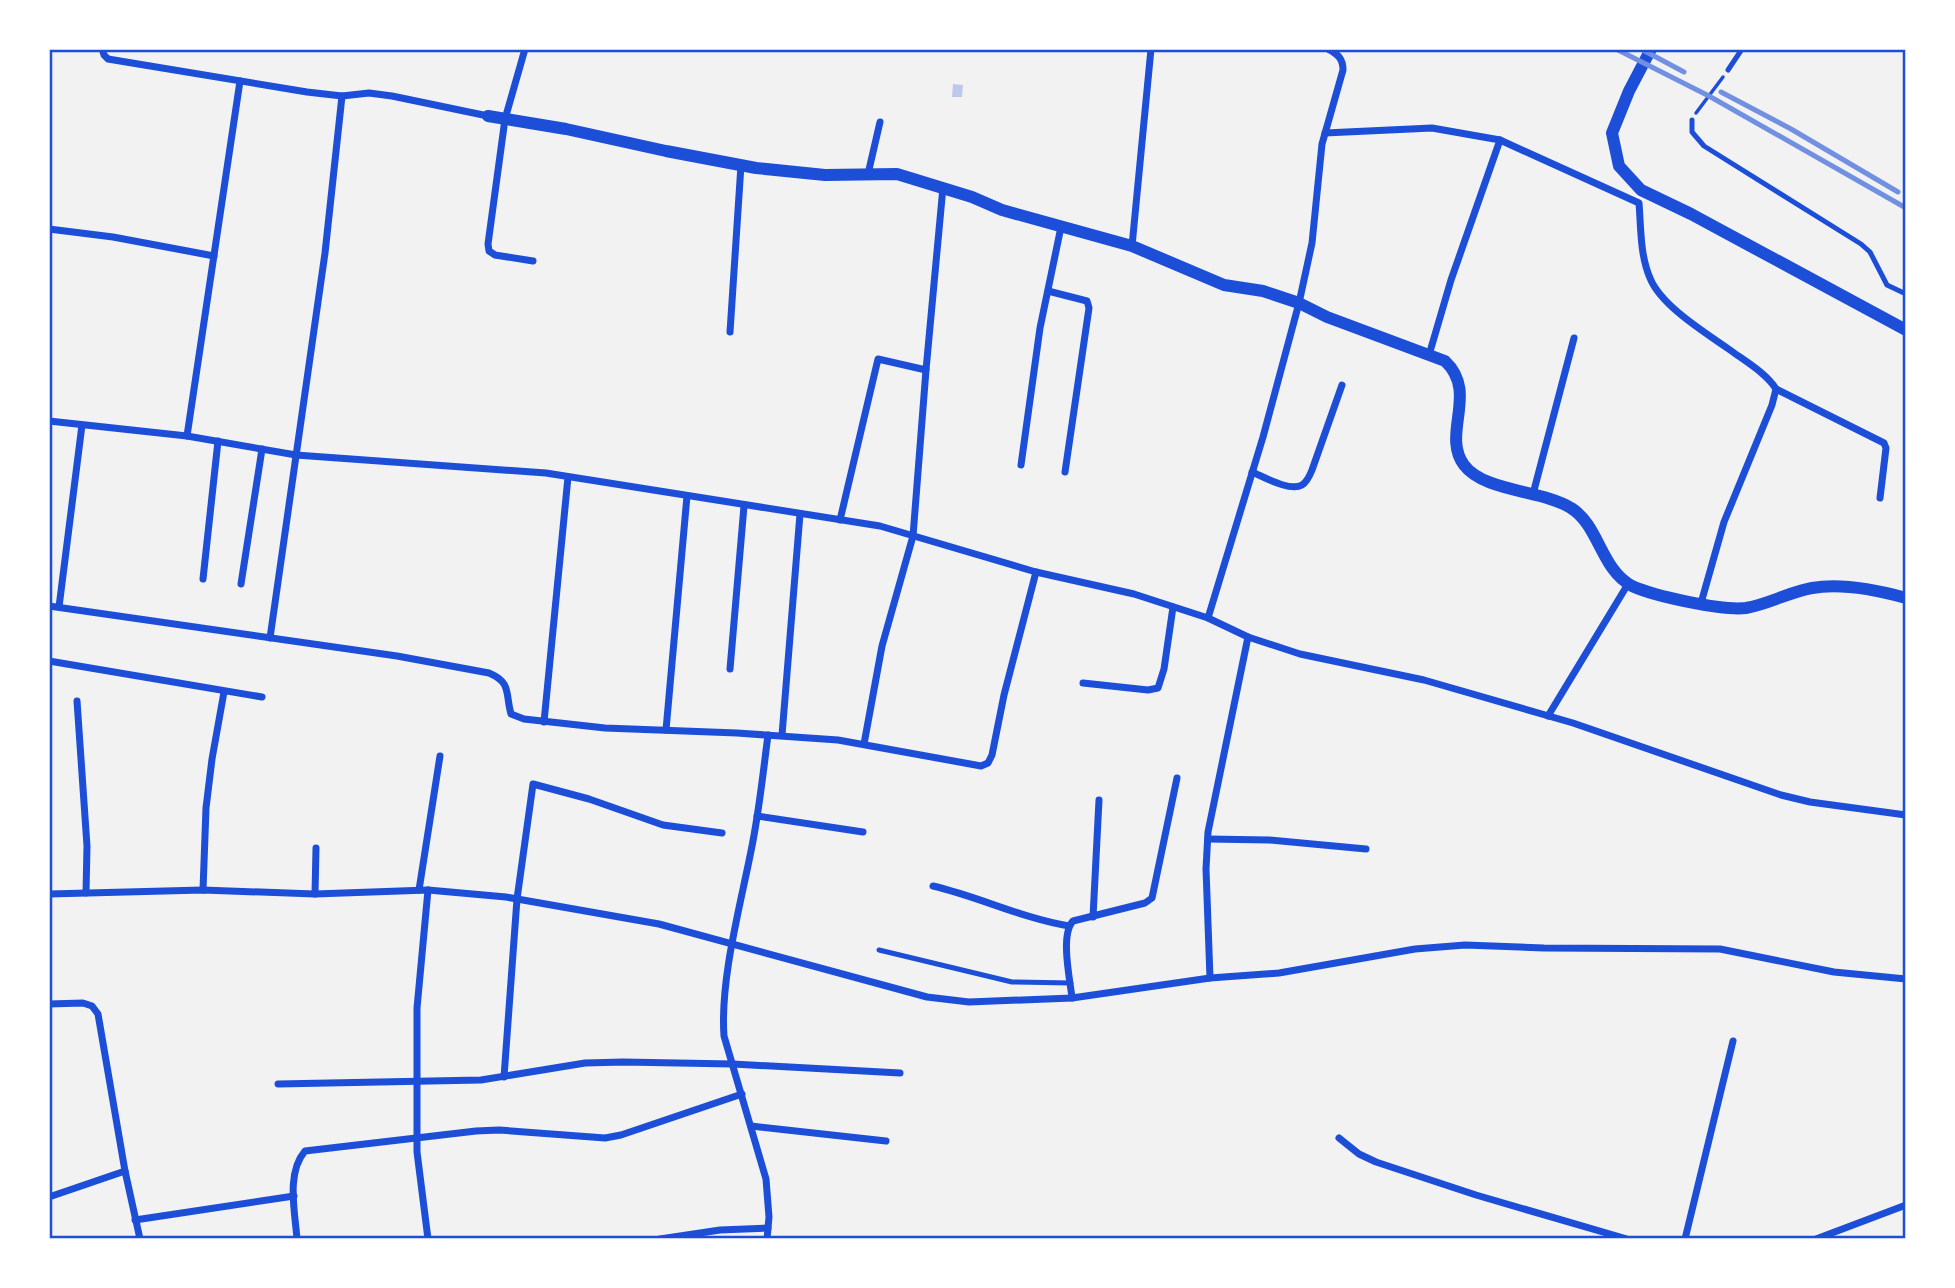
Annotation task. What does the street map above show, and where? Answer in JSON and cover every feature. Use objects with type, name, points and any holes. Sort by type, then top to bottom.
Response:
[{"type":"street","points":[[102,49],[108,59],[342,96],[369,93],[392,96],[741,165],[825,175],[897,174],[943,187],[1002,210],[1132,246],[1224,285],[1263,292],[1299,303],[1327,317],[1445,361],[1455,371],[1461,391],[1457,449],[1464,465],[1476,475],[1498,485],[1556,500],[1572,508],[1583,518],[1609,561],[1628,584],[1642,590],[1701,603],[1744,608],[1812,588],[1840,586],[1906,598]]},
{"type":"street","points":[[525,49],[505,119],[488,235],[489,251],[495,255],[533,261]]},
{"type":"street","points":[[1132,246],[1151,49]]},
{"type":"street","points":[[1208,618],[1299,303],[1312,243],[1325,133],[1343,70],[1343,62],[1336,53],[1328,49]]},
{"type":"street","points":[[1651,49],[1629,90],[1612,133],[1619,166],[1641,190],[1691,214],[1906,330]]},
{"type":"street","points":[[187,436],[240,81]]},
{"type":"street","points":[[270,638],[326,253],[342,96]]},
{"type":"street","points":[[868,174],[880,122]]},
{"type":"street","points":[[1325,133],[1432,128],[1500,140],[1639,203],[1644,258],[1650,280],[1658,292],[1698,328],[1772,382],[1776,389],[1884,443],[1886,448],[1880,498]]},
{"type":"street","points":[[1429,355],[1451,280],[1500,140]]},
{"type":"street","points":[[730,332],[741,165]]},
{"type":"street","points":[[864,744],[882,646],[913,536],[943,187]]},
{"type":"street","points":[[1021,465],[1048,291],[1061,227]]},
{"type":"street","points":[[49,229],[113,237],[215,256]]},
{"type":"street","points":[[1048,291],[1087,301],[1089,308],[1065,472]]},
{"type":"street","points":[[1533,494],[1574,338]]},
{"type":"street","points":[[840,520],[878,359],[926,370]]},
{"type":"street","points":[[1252,472],[1288,486],[1299,487],[1306,483],[1342,385]]},
{"type":"street","points":[[1701,603],[1724,522],[1772,405],[1776,389]]},
{"type":"street","points":[[49,421],[187,436],[296,455],[546,473],[880,526],[1036,572],[1134,594],[1208,618],[1248,637],[1300,654],[1424,680],[1548,716],[1781,795],[1810,802],[1906,815]]},
{"type":"street","points":[[59,607],[82,425]]},
{"type":"street","points":[[203,579],[219,441]]},
{"type":"street","points":[[241,584],[262,449]]},
{"type":"street","points":[[544,722],[568,477]]},
{"type":"street","points":[[666,730],[687,496]]},
{"type":"street","points":[[730,669],[744,506]]},
{"type":"street","points":[[782,736],[800,514]]},
{"type":"street","points":[[49,606],[397,656],[489,673],[501,678],[506,687],[511,713],[524,719],[605,728],[768,735],[864,744],[981,766],[988,763],[995,744],[1004,695],[1036,572]]},
{"type":"street","points":[[1548,716],[1628,584]]},
{"type":"street","points":[[1083,683],[1148,690],[1158,688],[1164,668],[1173,607]]},
{"type":"street","points":[[1210,978],[1206,869],[1208,839],[1248,637]]},
{"type":"street","points":[[49,661],[262,697]]},
{"type":"street","points":[[203,890],[206,808],[224,692]]},
{"type":"street","points":[[77,701],[87,846],[86,893]]},
{"type":"street","points":[[767,1239],[766,1179],[724,1037],[723,1018],[768,735]]},
{"type":"street","points":[[419,890],[440,756]]},
{"type":"street","points":[[1072,998],[1067,947],[1069,926],[1073,921],[1145,903],[1152,898],[1177,778]]},
{"type":"street","points":[[504,1077],[517,899],[533,784],[589,799],[663,825],[722,833]]},
{"type":"street","points":[[1094,917],[1099,800]]},
{"type":"street","points":[[757,817],[863,832]]},
{"type":"street","points":[[1208,839],[1269,840],[1366,849]]},
{"type":"street","points":[[315,894],[316,848]]},
{"type":"street","points":[[933,886],[969,894],[1037,920],[1069,926]]},
{"type":"street","points":[[49,894],[203,890],[315,894],[428,890],[517,899],[659,924],[928,997],[969,1002],[1072,998],[1210,978],[1279,973],[1415,948],[1465,945],[1720,949],[1834,972],[1906,979]]},
{"type":"street","points":[[428,890],[417,1008],[417,1138],[428,1239]]},
{"type":"street","points":[[49,1004],[83,1003],[92,1006],[98,1014],[125,1171],[140,1239]]},
{"type":"street","points":[[1685,1239],[1733,1041]]},
{"type":"street","points":[[278,1084],[481,1080],[585,1063],[733,1064],[901,1073]]},
{"type":"street","points":[[297,1239],[294,1196],[296,1166],[305,1151],[499,1130],[604,1138],[621,1135],[742,1094]]},
{"type":"street","points":[[751,1126],[886,1141]]},
{"type":"street","points":[[1339,1138],[1376,1162],[1476,1195],[1627,1239]]},
{"type":"street","points":[[49,1197],[125,1171]]},
{"type":"street","points":[[135,1220],[294,1196]]},
{"type":"street","points":[[1816,1239],[1834,1236],[1906,1206]]},
{"type":"street","points":[[660,1239],[720,1230],[768,1228]]},
{"type":"lane","points":[[1728,70],[1742,49]]},
{"type":"lane","points":[[1692,120],[1692,132],[1704,146],[1861,244],[1870,252],[1887,285],[1906,294]]},
{"type":"lane","points":[[879,950],[1012,982],[1070,983]]},
{"type":"path","points":[[1692,120],[1728,70]]},
{"type":"building","points":[[953,84],[963,85],[962,97],[952,97]]},
{"type":"railway","points":[[1616,49],[1709,96],[1906,208]]},
{"type":"railway","points":[[1641,49],[1684,72]]},
{"type":"railway","points":[[1721,92],[1791,129],[1898,192]]}]
